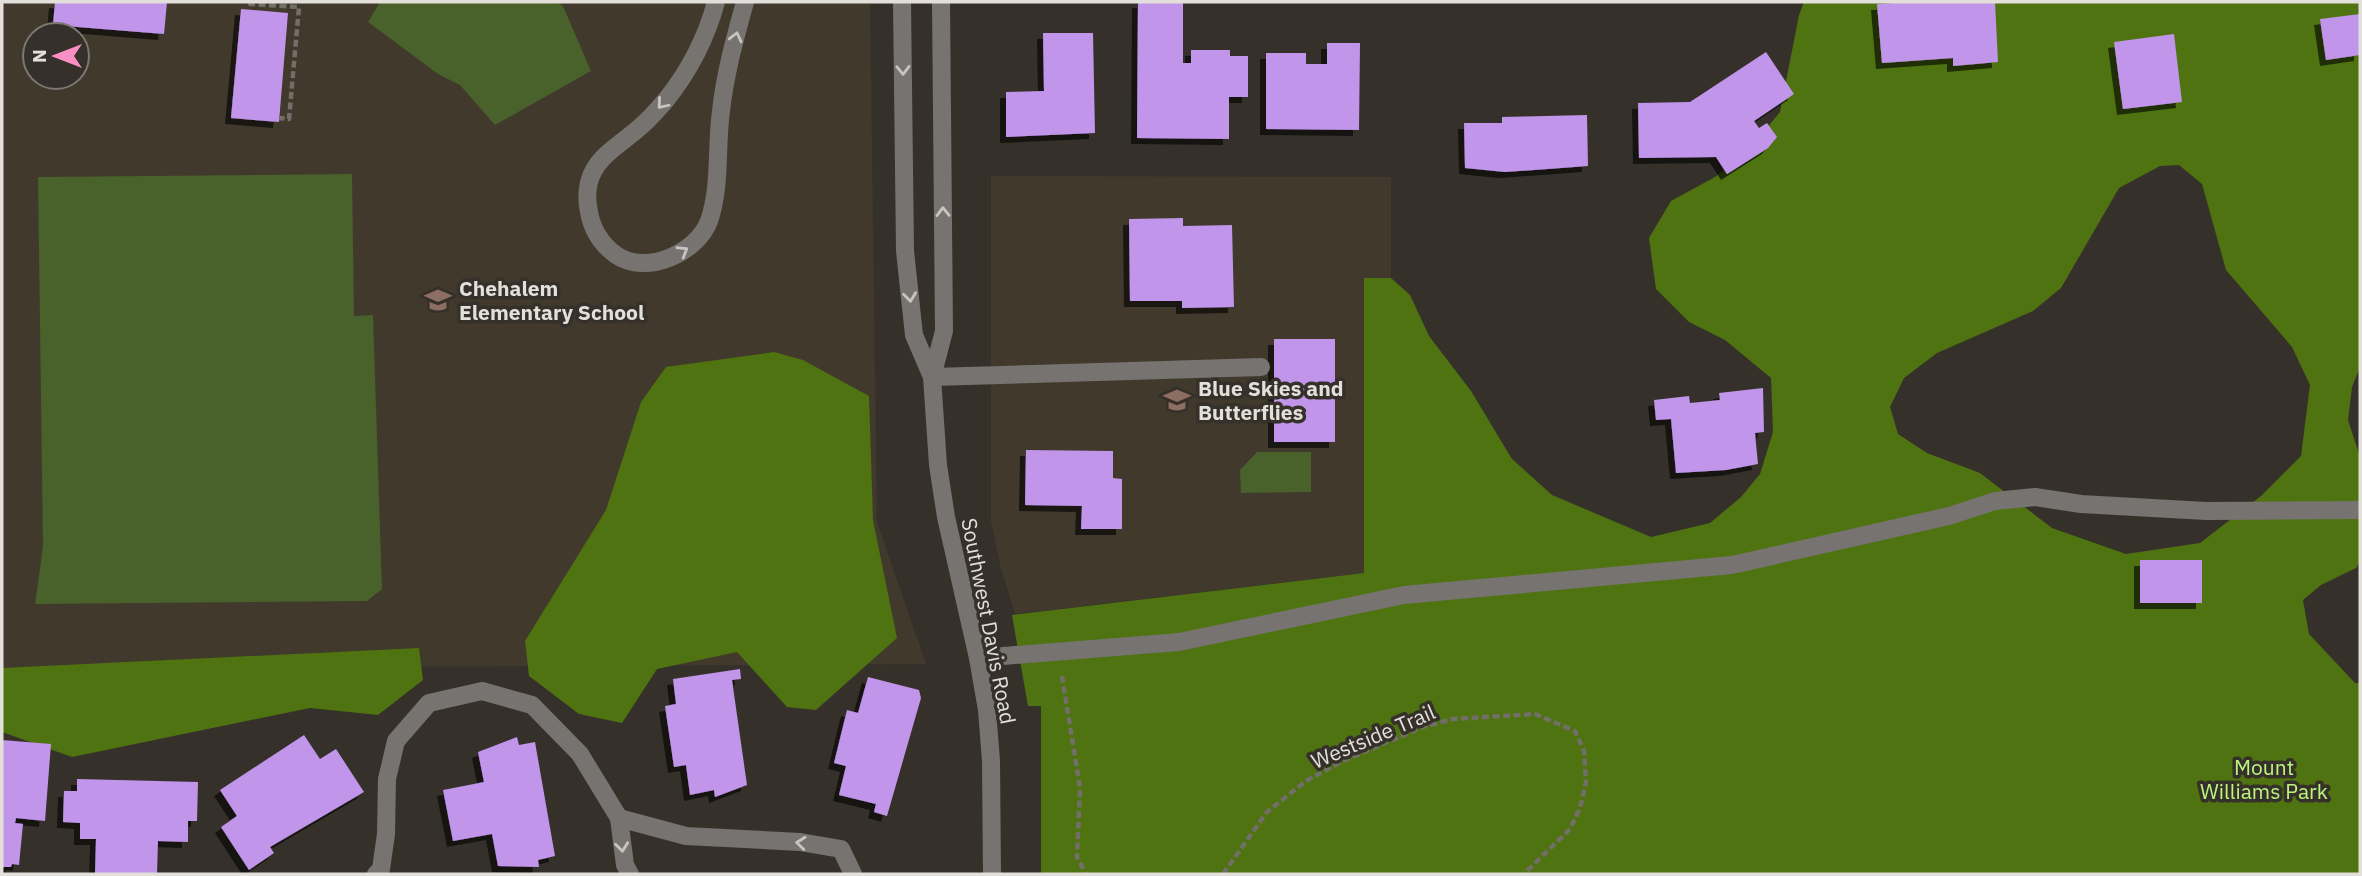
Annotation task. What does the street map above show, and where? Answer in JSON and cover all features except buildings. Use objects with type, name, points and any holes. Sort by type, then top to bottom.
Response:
[{"type":"street","points":[[716,2],[704,41],[692,65],[643,125],[606,156],[594,170],[588,188],[591,225],[603,243],[618,257],[635,262],[658,262],[678,255],[697,242],[709,222],[715,192],[721,110],[729,63],[745,2]]},
{"type":"street","name":"Southwest Davis Road","points":[[902,2],[905,251],[914,335],[932,377],[946,517],[978,658],[986,710],[991,761],[992,874]]},
{"type":"street","name":"Southwest Davis Road","points":[[932,377],[944,331],[942,2]]},
{"type":"street","points":[[932,377],[1261,367]]},
{"type":"street","points":[[978,658],[1179,642],[1404,595],[1732,565],[1949,516],[1995,501],[2035,497],[2081,504],[2206,511],[2360,510]]},
{"type":"street","points":[[376,874],[381,869],[386,834],[387,779],[396,741],[429,703],[482,691],[532,705],[580,754],[618,818],[625,865],[629,874]]},
{"type":"street","points":[[618,818],[686,836],[800,842],[841,849],[853,874]]},
{"type":"path","points":[[250,2],[299,8],[289,119],[279,118]]},
{"type":"path","points":[[1060,652],[1063,689],[1080,788],[1077,857],[1086,874]]},
{"type":"path","name":"Westside Trail","points":[[1223,874],[1267,811],[1306,781],[1343,761],[1423,727],[1453,719],[1535,714],[1575,731],[1584,751],[1586,782],[1580,808],[1570,829],[1524,874]]},
{"type":"shaded area","name":"Chehalem Elementary School","points":[[2,2],[870,2],[877,522],[926,664],[2,669]]},
{"type":"shaded area","name":"Blue Skies and Butterflies","points":[[991,176],[1391,177],[1391,278],[1364,278],[1364,573],[1015,614],[1001,569],[991,522]]},
{"type":"green space","points":[[380,2],[556,2],[563,6],[591,71],[495,125],[460,85],[438,74],[368,22]]},
{"type":"green space","name":"Mount Williams Park","points":[[1804,2],[2360,2],[2360,367],[2352,387],[2348,420],[2360,457],[2360,562],[2356,568],[2321,585],[2303,600],[2309,634],[2355,683],[2360,683],[2360,874],[1041,874],[1041,706],[1028,706],[1012,615],[1364,573],[1364,278],[1391,278],[1410,295],[1429,336],[1471,391],[1512,459],[1552,495],[1651,537],[1710,523],[1741,497],[1760,474],[1773,432],[1771,378],[1725,340],[1689,322],[1656,289],[1649,238],[1671,201],[1715,177],[1751,147],[1780,112],[1799,15]],"holes":[[[2179,165],[2202,184],[2226,270],[2292,347],[2310,385],[2301,456],[2261,496],[2200,543],[2126,554],[2052,528],[1980,473],[1927,453],[1898,434],[1890,407],[1904,378],[1937,353],[2033,311],[2061,288],[2119,188],[2160,166]]]},
{"type":"green space","points":[[352,174],[354,316],[373,315],[382,589],[367,601],[35,604],[43,547],[38,177]]},
{"type":"green space","points":[[774,352],[803,360],[869,396],[873,520],[897,638],[816,710],[787,707],[737,652],[657,669],[622,723],[579,714],[529,676],[525,641],[606,510],[641,402],[666,367]]},
{"type":"green space","points":[[1257,452],[1311,452],[1311,492],[1241,493],[1240,470]]},
{"type":"green space","points":[[419,648],[423,680],[378,715],[310,708],[72,757],[2,732],[2,668]]},
{"type":"place","name":"Chehalem Elementary School","points":[[438,300]]},
{"type":"place","name":"Blue Skies and Butterflies","points":[[1177,400]]}]
